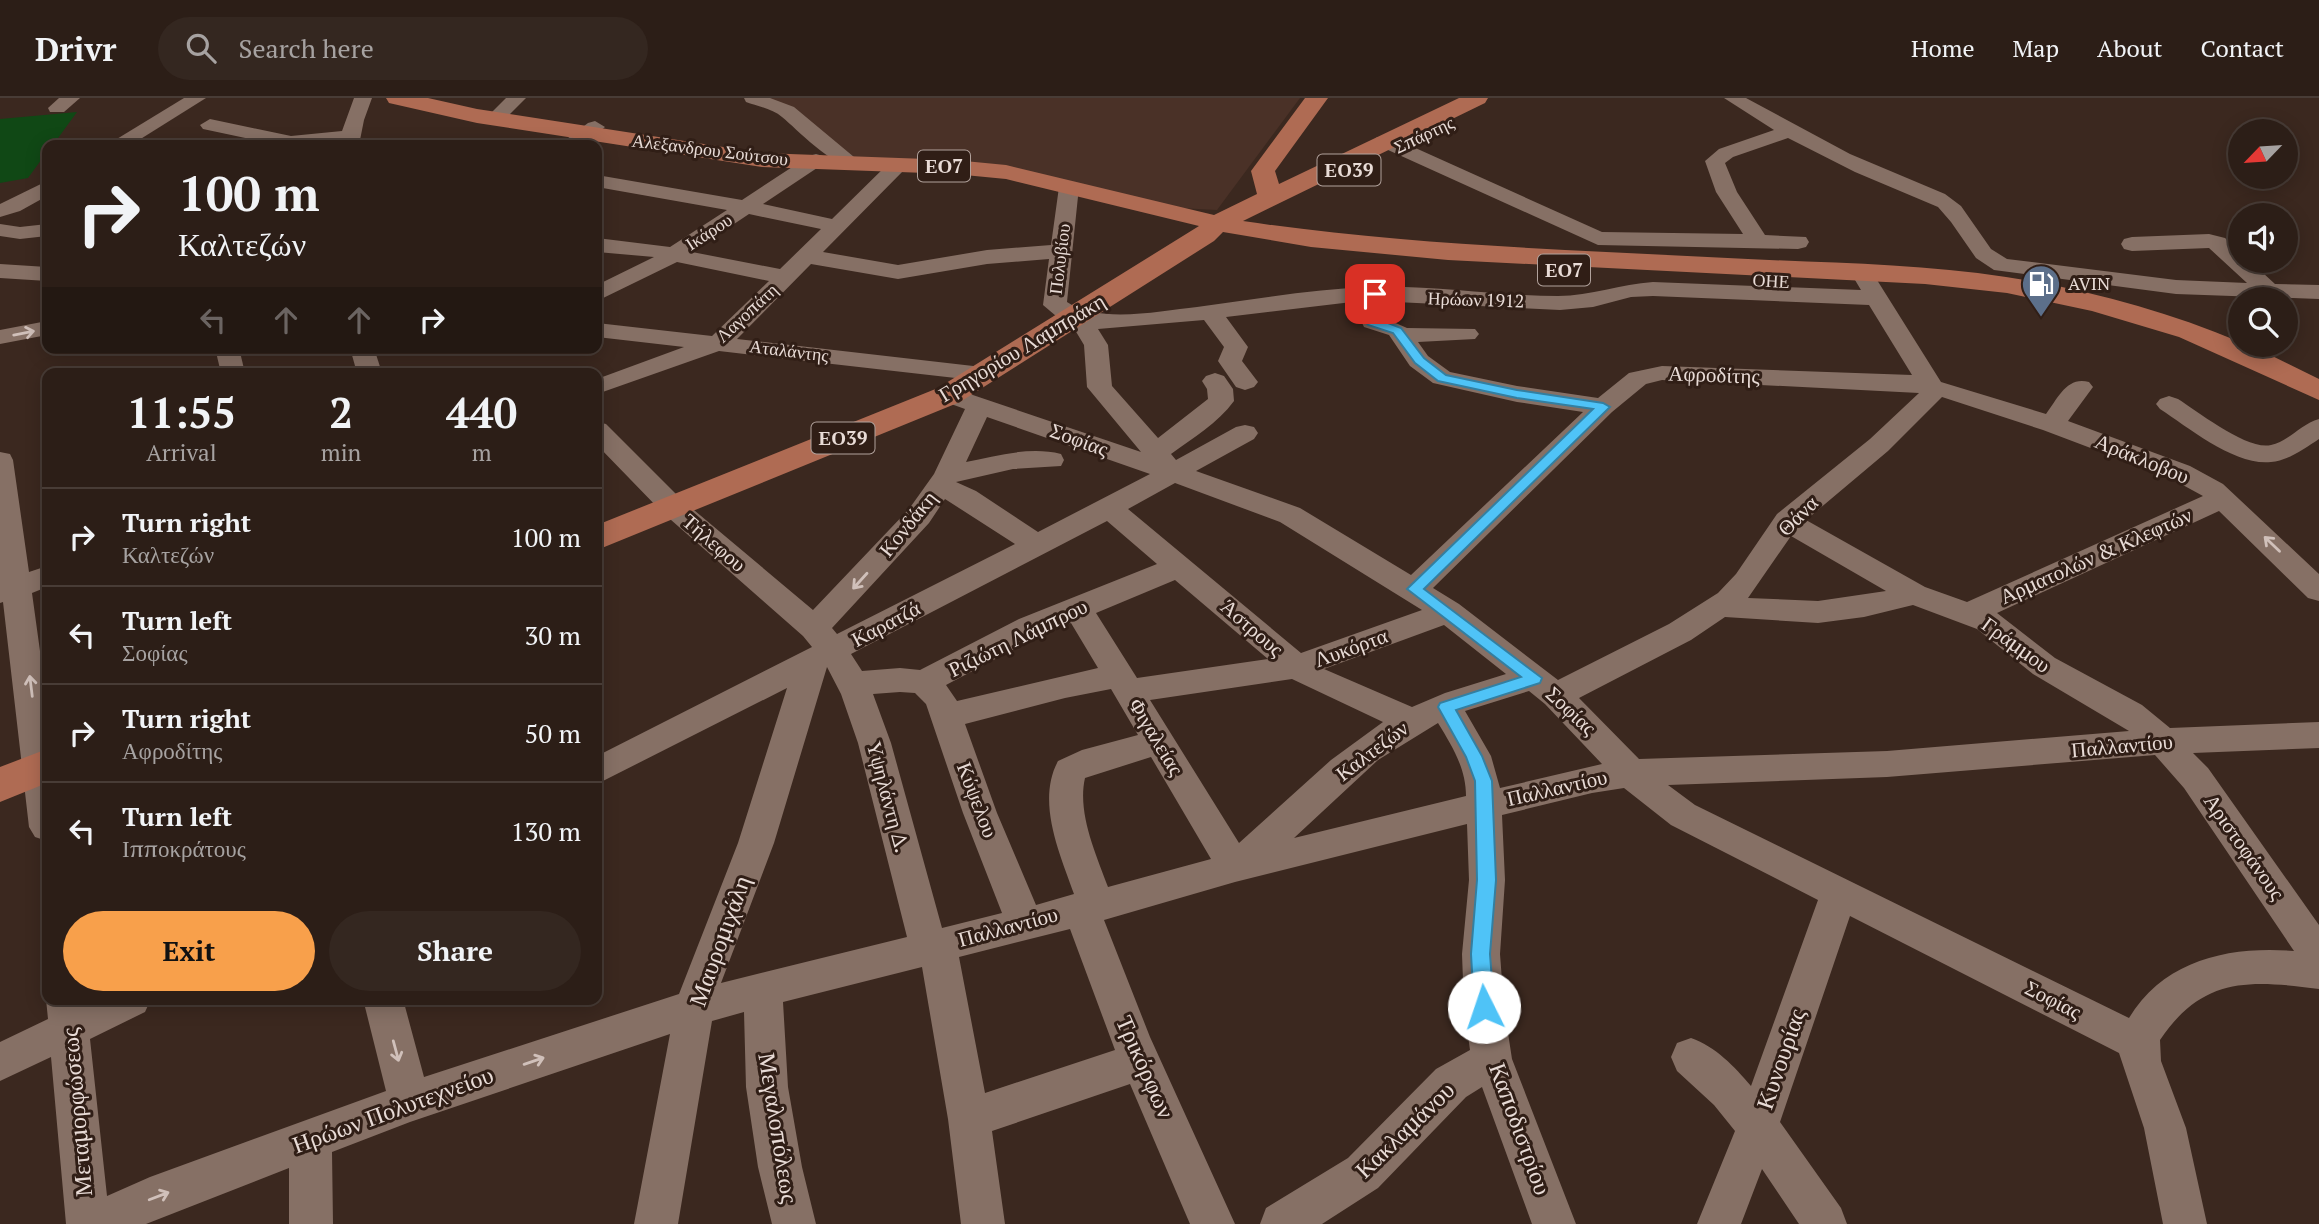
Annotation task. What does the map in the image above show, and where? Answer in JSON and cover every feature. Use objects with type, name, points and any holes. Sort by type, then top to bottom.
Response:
[{"type":"main road","name":"Αλεξανδρου Σούτσου","points":[[397,98],[583,135],[762,160],[899,164],[1006,172],[1218,228]]},
{"type":"main road","name":"Αλεξανδρου Σούτσου","points":[[433,98],[509,105],[583,135]]},
{"type":"main road","points":[[1270,197],[1263,176],[1270,161],[1317,98]]},
{"type":"main road","name":"Σπάρτης","points":[[1218,228],[1391,144],[1477,98]]},
{"type":"main road","name":"Σπάρτης","points":[[1391,144],[1502,98]]},
{"type":"main road","points":[[1270,161],[1307,185],[1290,204],[1286,215],[1292,226],[1311,240]]},
{"type":"main road","name":"Σπάρτης","points":[[1218,228],[1270,197],[1307,185]]},
{"type":"main road","name":"ΟΗΕ","points":[[1218,228],[1311,240],[1869,286],[1925,275],[2007,285],[2098,304],[2199,335],[2249,356],[2319,391]]},
{"type":"main road","name":"ΟΗΕ","points":[[1218,228],[1310,252],[1447,264],[1931,289],[2011,298],[2093,315],[2197,349],[2319,407]]},
{"type":"main road","name":"Γρηγορίου Λαμπράκη","points":[[602,536],[949,395],[981,390],[1077,315],[1218,228]]},
{"type":"main road","points":[[0,785],[42,768]]},
{"type":"street","points":[[125,140],[197,98]]},
{"type":"street","points":[[349,140],[363,98]]},
{"type":"street","points":[[753,98],[787,111],[797,122],[849,162]]},
{"type":"street","points":[[1733,98],[1789,131],[1889,180],[1944,202],[1957,215],[1981,253],[2002,265],[2134,283],[2228,290]]},
{"type":"street","points":[[167,115],[212,119],[284,140]]},
{"type":"street","points":[[206,140],[212,119]]},
{"type":"street","points":[[1759,242],[1736,207],[1718,173],[1715,161],[1726,153],[1789,131]]},
{"type":"street","points":[[1391,144],[1598,238],[1797,242]]},
{"type":"street","name":"Ικάρου","points":[[602,291],[674,255],[816,160]]},
{"type":"street","name":"Λαγοπάτη","points":[[602,385],[719,343],[899,164]]},
{"type":"street","points":[[602,182],[747,207],[835,226]]},
{"type":"street","name":"Πολυβίου","points":[[1069,187],[1055,305],[1077,315]]},
{"type":"street","points":[[0,211],[42,194]]},
{"type":"street","points":[[7,230],[42,195]]},
{"type":"street","points":[[7,230],[42,230]]},
{"type":"street","points":[[2132,244],[2217,243],[2265,287]]},
{"type":"street","points":[[602,245],[674,255],[785,277]]},
{"type":"street","points":[[805,256],[898,272],[987,257],[1060,251]]},
{"type":"street","points":[[0,271],[42,274]]},
{"type":"street","points":[[1869,286],[1931,386]]},
{"type":"street","name":"Ηρώων 1912","points":[[1077,315],[1096,323],[1361,295],[1560,303],[1593,300],[1630,290],[1869,286]]},
{"type":"street","points":[[2298,292],[2319,292]]},
{"type":"street","points":[[1361,295],[1373,322],[1394,328],[1402,335],[1419,361],[1442,378],[1517,394],[1603,407]]},
{"type":"street","points":[[1210,312],[1234,342],[1236,347],[1230,361],[1245,382]]},
{"type":"street","points":[[1077,315],[1096,345],[1100,387],[1165,463]]},
{"type":"street","points":[[0,338],[42,329]]},
{"type":"street","name":"Αταλάντης","points":[[602,331],[719,343],[981,390]]},
{"type":"street","points":[[1402,335],[1467,334]]},
{"type":"street","name":"Αφροδίτης","points":[[1414,589],[1603,407],[1639,378],[1661,373],[1892,382],[1931,386]]},
{"type":"street","points":[[1165,463],[1221,401],[1220,388],[1215,381]]},
{"type":"street","name":"Αράκλοβου","points":[[1931,386],[2052,424],[2180,472],[2224,498],[2319,591]]},
{"type":"street","name":"Θάνα","points":[[1545,687],[1680,632],[1720,606],[1746,580],[1787,521],[1909,417],[1932,394],[1931,386]]},
{"type":"street","points":[[2052,424],[2080,387]]},
{"type":"street","name":"Σοφίας","points":[[981,390],[1290,515],[1448,612],[1545,687],[1657,797],[1683,815],[2139,1043]]},
{"type":"street","name":"Κονδάκη","points":[[820,648],[944,480],[981,390]]},
{"type":"street","points":[[2169,404],[2247,450],[2262,454],[2277,452],[2319,427]]},
{"type":"street","points":[[1165,463],[1245,433]]},
{"type":"street","name":"Τήλεφου","points":[[602,435],[820,648]]},
{"type":"street","points":[[0,460],[9,589],[42,757]]},
{"type":"street","points":[[944,480],[1013,461],[1051,460]]},
{"type":"street","name":"Καρατζά","points":[[602,768],[820,648],[1110,508],[1165,463]]},
{"type":"street","points":[[944,480],[1037,545]]},
{"type":"street","name":"Αρματολών & Κλεφτών","points":[[1969,613],[2224,498]]},
{"type":"street","name":"Άστρους","points":[[1110,508],[1312,677],[1429,714]]},
{"type":"street","name":"Γράμμου","points":[[1787,521],[1914,594],[1969,613],[1998,628],[2054,673],[2130,715],[2165,741]]},
{"type":"street","name":"Ριζιώτη Λάμπρου","points":[[852,684],[900,680],[924,682],[1030,627],[1142,584],[1179,566]]},
{"type":"street","points":[[9,589],[42,578]]},
{"type":"street","points":[[1720,606],[1788,613],[1840,612],[1914,594]]},
{"type":"street","name":"Φιγαλείας","points":[[1077,607],[1235,867]]},
{"type":"street","name":"Λυκόρτα","points":[[946,716],[1065,686],[1124,684],[1297,667],[1448,612]]},
{"type":"street","name":"Υψηλάντη Δ.","points":[[820,648],[852,684],[873,739],[933,947],[971,1118],[983,1224]]},
{"type":"street","name":"Μαυρομιχάλη","points":[[656,1224],[695,1007],[704,974],[756,843],[820,648]]},
{"type":"street","name":"Κύψελου","points":[[924,682],[940,698],[977,805],[1025,923]]},
{"type":"street","name":"Καλτεζών","points":[[1235,867],[1370,748],[1429,714],[1545,687]]},
{"type":"street","name":"Καποδιστρίου","points":[[1429,714],[1474,756],[1483,781],[1487,880],[1480,954],[1492,1059],[1555,1224]]},
{"type":"street","name":"Παλλαντίου","points":[[695,1007],[1141,895],[1235,867],[1592,779],[1632,773],[1886,764],[2165,741],[2319,735]]},
{"type":"street","name":"Αριστοφάνους","points":[[2165,741],[2196,778],[2319,956]]},
{"type":"street","name":"Τρικόρφων","points":[[1159,742],[1082,763],[1070,770],[1067,779],[1068,809],[1109,984],[1213,1224]]},
{"type":"street","name":"Κυνουρίας","points":[[1719,1224],[1757,1129],[1839,893]]},
{"type":"street","points":[[2185,1224],[2161,1114],[2141,1060],[2139,1043],[2145,1028],[2167,1000],[2186,983],[2200,976],[2231,967],[2286,968],[2319,972]]},
{"type":"street","name":"Μεγαλοπόλεως","points":[[763,989],[767,1087],[780,1167],[794,1224]]},
{"type":"street","points":[[0,1062],[68,1014],[106,1005]]},
{"type":"street","points":[[385,1005],[410,1102]]},
{"type":"street","name":"Ηρώων Πολυτεχνείου","points":[[96,1224],[150,1199],[410,1102],[695,1007]]},
{"type":"street","name":"Μεταμορφώσεως","points":[[68,1014],[88,1224]]},
{"type":"street","points":[[1691,1058],[1716,1077],[1825,1224]]},
{"type":"street","name":"Κακλαμάνου","points":[[1282,1224],[1363,1173],[1451,1083],[1492,1059]]},
{"type":"street","points":[[971,1118],[1141,1061]]},
{"type":"street","points":[[311,1139],[311,1224]]},
{"type":"shaded area","points":[[758,98],[1300,98],[1217,210],[1179,208],[1007,166],[850,157]]},
{"type":"green space","points":[[77,112],[57,140],[42,140],[42,159],[28,178],[0,183],[0,119]]},
{"type":"place","name":"AVIN","points":[[2041,318]]},
{"type":"route","points":[[1375,294],[1361,295],[1369,318],[1377,324],[1397,330],[1419,361],[1442,378],[1517,394],[1603,407],[1414,589],[1534,678],[1446,707],[1474,756],[1483,781],[1486,804],[1487,880],[1480,954],[1484,1007]]}]
